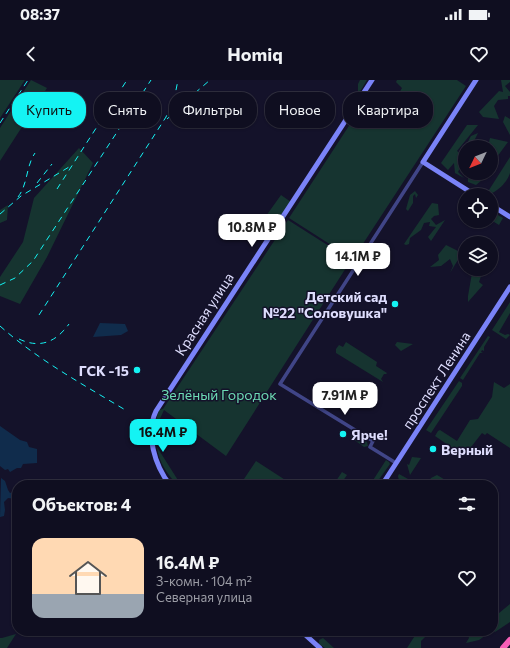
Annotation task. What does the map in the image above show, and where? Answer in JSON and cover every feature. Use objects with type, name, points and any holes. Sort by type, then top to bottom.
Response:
[{"type":"highway","points":[[503,648],[510,640]]},
{"type":"main road","name":"Красная улица","points":[[167,480],[158,463],[153,442],[152,423],[156,411],[372,80]]},
{"type":"main road","points":[[464,188],[423,162],[476,80]]},
{"type":"main road","points":[[498,209],[510,217]]},
{"type":"main road","name":"проспект Ленина","points":[[385,480],[510,287]]},
{"type":"main road","points":[[307,636],[320,648]]},
{"type":"street","points":[[396,464],[370,447],[373,442],[280,384],[423,162]]},
{"type":"green space","points":[[0,80],[25,80],[17,92],[12,92],[12,100],[0,118]]},
{"type":"green space","points":[[31,80],[47,88],[44,92],[23,92]]},
{"type":"green space","points":[[360,80],[367,80],[358,92],[358,84]]},
{"type":"green space","points":[[397,80],[457,80],[466,86],[353,259],[289,218],[348,128],[433,128],[433,92],[400,92],[402,88],[396,82]]},
{"type":"green space","points":[[501,80],[510,80],[510,82],[505,86],[510,92],[510,96],[508,96],[508,99],[498,100],[494,106],[499,119],[483,117],[479,112],[499,91],[503,92]]},
{"type":"green space","points":[[12,109],[12,128],[21,128],[0,161],[0,128]]},
{"type":"green space","points":[[505,116],[510,119],[510,135],[503,122]]},
{"type":"green space","points":[[467,125],[478,125],[466,140],[458,140],[458,175],[455,173],[454,163],[448,170],[441,163]]},
{"type":"green space","points":[[478,133],[474,140],[469,140],[471,136]]},
{"type":"green space","points":[[490,138],[508,142],[498,156],[498,140],[490,140]]},
{"type":"green space","points":[[79,148],[93,163],[47,257],[20,304],[0,296],[0,277],[23,242],[34,198]]},
{"type":"green space","points":[[510,157],[510,173],[505,183],[498,189],[498,188],[490,188],[495,180],[498,180],[498,176]]},
{"type":"green space","points":[[468,180],[482,180],[476,185],[468,182]]},
{"type":"green space","points":[[415,191],[418,195],[416,198],[415,194],[413,196],[413,203],[408,211],[406,209],[410,195]]},
{"type":"green space","points":[[281,195],[291,202],[276,223],[266,216]]},
{"type":"green space","points":[[432,203],[438,204],[439,215],[434,216],[431,219],[436,225],[445,220],[431,241],[428,237],[436,227],[429,226],[430,222],[424,223],[421,230],[410,238],[409,244],[404,244]]},
{"type":"green space","points":[[8,205],[7,220],[0,223],[0,210]]},
{"type":"green space","points":[[498,215],[503,218],[498,224]]},
{"type":"green space","name":"Зелёный Городок","points":[[288,220],[351,260],[226,456],[164,410],[158,423],[158,429],[156,420],[159,410],[163,409]]},
{"type":"green space","points":[[446,245],[458,251],[458,260],[450,273],[453,266],[450,259],[441,266],[430,267],[439,260],[438,255]]},
{"type":"green space","points":[[471,276],[481,276],[479,282],[483,285],[468,302]]},
{"type":"green space","points":[[510,302],[510,313],[499,332],[505,335],[510,335],[506,339],[492,330]]},
{"type":"green space","points":[[488,336],[490,337],[484,347],[484,351],[482,350],[481,352],[483,353],[480,353],[463,380],[460,378]]},
{"type":"green space","points":[[346,342],[377,362],[376,366],[387,373],[384,374],[381,379],[383,382],[336,353],[336,349],[339,345],[343,347]]},
{"type":"green space","points":[[397,342],[413,344],[401,351],[395,345]]},
{"type":"green space","points":[[459,381],[462,383],[462,386],[431,433],[426,430]]},
{"type":"green space","points":[[494,382],[504,388],[510,384],[510,448],[487,433],[485,435],[482,433],[464,456],[435,436],[440,430],[457,441],[470,420],[478,419],[492,397]]},
{"type":"green space","points":[[353,394],[359,398],[360,396],[364,398],[355,408],[347,403]]},
{"type":"green space","points":[[355,434],[367,442],[368,446],[364,447],[351,437]]},
{"type":"green space","points":[[157,447],[178,480],[173,480],[164,468]]},
{"type":"green space","points":[[412,457],[421,458],[410,475],[407,464],[409,465]]},
{"type":"green space","points":[[386,460],[389,462],[390,464],[379,480],[373,480]]},
{"type":"green space","points":[[256,461],[285,480],[243,480]]},
{"type":"green space","points":[[342,472],[347,475],[344,480],[337,480]]},
{"type":"green space","points":[[399,474],[408,479],[399,480]]},
{"type":"green space","points":[[437,475],[445,480],[430,480]]},
{"type":"green space","points":[[510,604],[510,622],[498,630],[498,614]]},
{"type":"green space","points":[[12,635],[15,636],[7,648],[0,648],[0,638]]},
{"type":"green space","points":[[415,636],[426,636],[421,641],[421,648],[407,648]]},
{"type":"green space","points":[[468,636],[485,636],[479,640],[466,643],[469,638]]},
{"type":"green space","points":[[323,638],[334,648],[325,648],[319,644],[319,640]]},
{"type":"water","points":[[100,323],[125,324],[128,331],[121,335],[93,337]]},
{"type":"water","points":[[0,426],[20,440],[27,442],[29,447],[37,449],[37,463],[23,464],[21,468],[17,468],[10,472],[8,469],[5,470],[0,466]]},
{"type":"water","points":[[1,478],[5,481],[10,493],[12,492],[12,498],[8,498],[4,502],[4,516],[0,517]]},
{"type":"railway","points":[[0,123],[28,80]]},
{"type":"railway","points":[[57,189],[127,80]]},
{"type":"railway","points":[[0,285],[15,278],[33,261],[151,80]]},
{"type":"railway","points":[[39,315],[166,117],[175,95],[178,80]]},
{"type":"railway","points":[[196,92],[210,80]]},
{"type":"railway","points":[[18,197],[24,186],[30,164],[35,153]]},
{"type":"railway","points":[[37,183],[52,164]]},
{"type":"railway","points":[[0,214],[21,196],[69,167]]},
{"type":"railway","points":[[19,339],[34,343],[47,342],[59,335],[69,324]]},
{"type":"railway","points":[[0,326],[46,361],[127,411]]},
{"type":"place","name":"Детский сад №22 \"Соловушка\"","points":[[395,304]]},
{"type":"place","name":"ГСК -15","points":[[137,370]]},
{"type":"place","name":"Ярче!","points":[[343,434]]},
{"type":"place","name":"Верный","points":[[433,449]]}]
